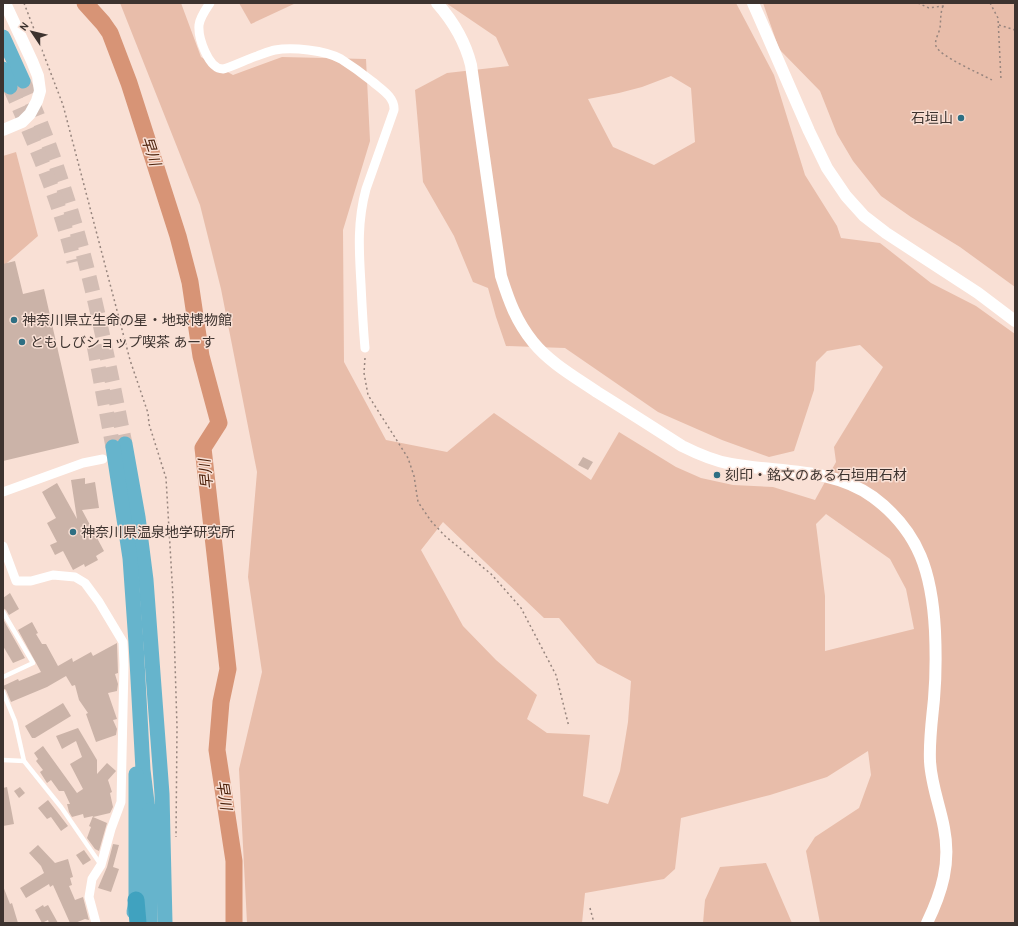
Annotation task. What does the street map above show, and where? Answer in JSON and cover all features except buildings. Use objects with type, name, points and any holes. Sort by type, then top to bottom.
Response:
[{"type":"highway","points":[[3,36],[17,84],[3,69]]},
{"type":"highway","points":[[149,819],[143,770],[130,558],[119,445],[138,517],[146,580],[162,794],[165,923]]},
{"type":"highway","points":[[150,923],[149,819],[153,771],[152,657]]},
{"type":"highway","points":[[138,923],[136,900],[135,787],[139,699]]},
{"type":"highway","points":[[131,923],[136,900]]},
{"type":"street","points":[[5,3],[38,76],[40,91],[37,101],[30,114],[22,122],[6,129]]},
{"type":"street","points":[[210,3],[199,23],[199,30],[208,59],[216,67],[224,69],[249,58],[274,50],[287,49],[324,53],[339,58],[353,67],[393,100],[394,110],[362,202],[359,226],[359,258],[365,348]]},
{"type":"street","points":[[437,3],[455,25],[468,51],[474,80],[501,276],[509,303],[533,342],[545,355],[567,372],[682,446],[702,456],[730,464],[815,474],[845,482],[871,496],[890,511],[905,528],[915,543],[923,560],[930,582],[934,606],[936,660],[930,738],[930,763],[934,788],[944,829],[946,852],[945,875],[938,902],[927,923]]},
{"type":"street","points":[[753,3],[809,131],[827,168],[846,196],[864,216],[886,233],[978,294],[1015,321]]},
{"type":"street","points":[[3,492],[76,466],[103,459]]},
{"type":"street","points":[[3,546],[16,581],[31,581],[53,575],[75,577],[84,584],[99,602],[123,642],[122,802],[111,829],[101,865],[92,880],[88,897],[93,922]]},
{"type":"lane","points":[[3,612],[33,663],[3,677]]},
{"type":"lane","points":[[3,692],[15,721],[24,761],[61,807],[101,865]]},
{"type":"lane","points":[[3,760],[24,761]]},
{"type":"path","points":[[918,3],[929,8],[943,6]]},
{"type":"path","points":[[946,3],[940,14],[940,30],[936,46],[949,58],[992,80]]},
{"type":"path","points":[[990,3],[998,18],[1001,80]]},
{"type":"path","points":[[998,25],[1015,30]]},
{"type":"path","points":[[365,348],[364,373],[368,395],[408,458],[414,476],[418,502],[431,521],[445,536],[492,574],[521,608],[556,675],[569,727]]},
{"type":"path","points":[[590,908],[594,923]]},
{"type":"shaded area","points":[[120,3],[181,3],[201,57],[233,75],[282,57],[366,59],[370,141],[343,230],[344,362],[386,440],[447,452],[494,413],[591,480],[619,432],[676,467],[701,478],[733,485],[773,487],[815,500],[836,462],[834,447],[883,367],[860,345],[827,351],[816,362],[814,390],[794,451],[769,457],[722,440],[658,412],[565,348],[506,346],[488,288],[473,282],[454,236],[423,182],[415,90],[447,73],[509,66],[496,37],[446,3],[736,3],[774,75],[805,175],[837,226],[841,238],[880,243],[931,283],[976,306],[1015,334],[1015,923],[820,923],[806,851],[815,837],[859,808],[871,775],[868,751],[827,777],[770,795],[681,818],[675,869],[664,879],[585,893],[582,923],[247,923],[239,769],[262,672],[248,577],[257,472],[221,289],[200,205]],"holes":[[[671,76],[691,88],[695,142],[654,165],[613,147],[588,99],[642,87]],[[826,514],[890,559],[906,589],[914,629],[825,651],[825,596],[816,524]],[[443,522],[544,618],[559,618],[597,663],[631,681],[628,722],[620,771],[608,804],[583,796],[590,735],[547,733],[527,719],[537,695],[496,660],[463,626],[421,550]]]},
{"type":"shaded area","points":[[239,3],[296,3],[251,24]]},
{"type":"shaded area","points":[[763,3],[1015,3],[1015,287],[960,247],[911,217],[881,196],[853,161],[837,134],[820,91],[779,49]]},
{"type":"shaded area","points":[[16,152],[38,236],[7,263],[10,278],[3,264],[3,156]]},
{"type":"shaded area","points":[[766,863],[792,923],[703,923],[705,900],[720,867]]},
{"type":"waterway","name":"早川","points":[[85,3],[110,33],[129,83],[178,236],[190,282],[201,356],[219,423],[203,448],[228,669],[221,702],[217,750],[234,861],[234,923]]},
{"type":"tunnel","points":[[23,81],[52,155],[81,245],[97,311],[125,444]]},
{"type":"tunnel","points":[[10,87],[38,151],[62,217],[74,262]]},
{"type":"tunnel","points":[[94,345],[113,447]]},
{"type":"place","name":"石垣山","points":[[961,118]]},
{"type":"place","name":"神奈川県立生命の星・地球博物館","points":[[14,320]]},
{"type":"place","name":"ともしびショップ喫茶 あーす","points":[[22,342]]},
{"type":"place","name":"刻印・銘文のある石垣用石材","points":[[717,475]]},
{"type":"place","name":"神奈川県温泉地学研究所","points":[[73,532]]}]
